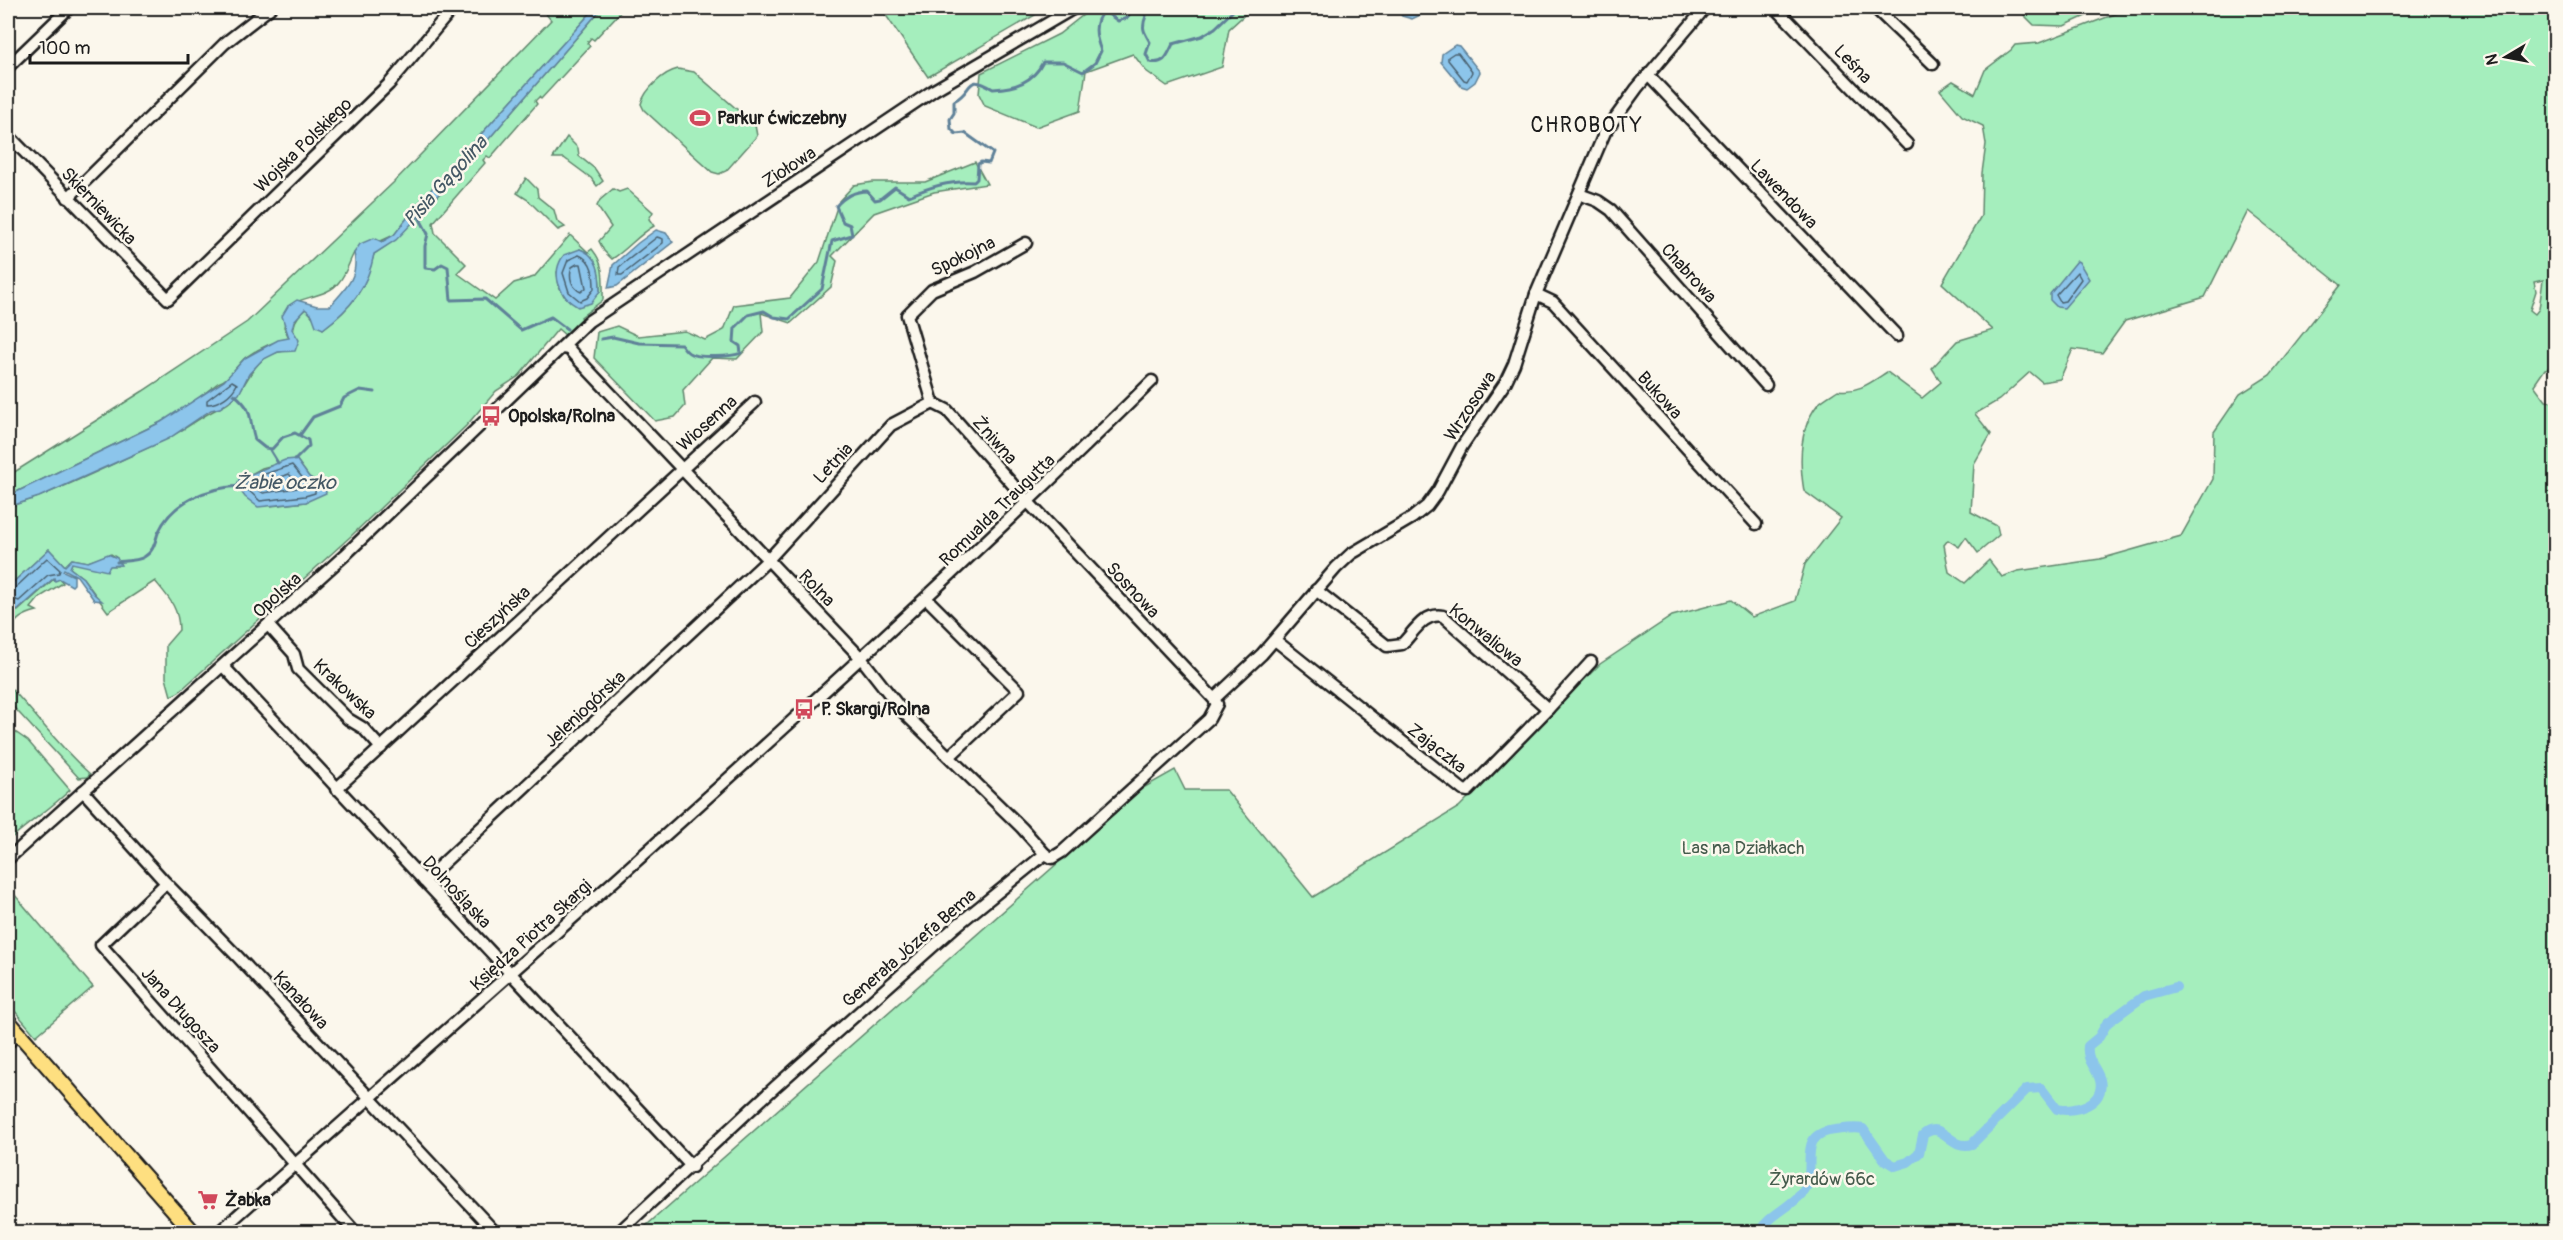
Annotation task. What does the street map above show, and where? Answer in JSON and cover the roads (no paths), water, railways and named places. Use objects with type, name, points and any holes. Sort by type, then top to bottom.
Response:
[{"type":"main road","points":[[8,1020],[193,1233]]},
{"type":"street","points":[[8,67],[69,8]]},
{"type":"street","points":[[68,198],[225,43],[270,8]]},
{"type":"street","name":"Wojska Polskiego","points":[[168,299],[389,84],[453,8]]},
{"type":"street","name":"Ziołowa","points":[[566,344],[589,321],[934,90],[1074,8]]},
{"type":"street","name":"Wrzosowa","points":[[1214,699],[1275,640],[1316,590],[1352,554],[1412,518],[1427,506],[1438,491],[1462,446],[1505,383],[1514,364],[1536,294],[1605,132],[1648,75],[1705,8]]},
{"type":"street","name":"Leśna","points":[[1776,8],[1907,144]]},
{"type":"street","points":[[1875,8],[1933,64]]},
{"type":"street","name":"Lawendowa","points":[[1648,75],[1897,336]]},
{"type":"street","name":"Skierniewicka","points":[[8,135],[168,299]]},
{"type":"street","name":"Chabrowa","points":[[1579,194],[1598,201],[1611,210],[1766,385]]},
{"type":"street","name":"Spokojna","points":[[933,404],[907,315],[932,290],[975,272],[1026,243]]},
{"type":"street","name":"Bukowa","points":[[1536,294],[1553,302],[1755,524]]},
{"type":"street","name":"Rolna","points":[[566,344],[569,350],[861,658],[904,713],[950,756],[1045,854]]},
{"type":"street","name":"Opolska","points":[[8,859],[421,484],[566,344]]},
{"type":"street","name":"Romualda Traugutta","points":[[861,658],[1029,503],[1152,381]]},
{"type":"street","name":"Wiosenna","points":[[681,469],[755,402]]},
{"type":"street","name":"Żniwna","points":[[933,404],[947,410],[1029,503]]},
{"type":"street","name":"Letnia","points":[[768,560],[891,425],[933,404]]},
{"type":"street","name":"Cieszyńska","points":[[336,789],[681,469]]},
{"type":"street","name":"Sosnowa","points":[[1029,503],[1214,699]]},
{"type":"street","name":"Jeleniogórska","points":[[424,881],[768,560]]},
{"type":"street","name":"Konwaliowa","points":[[1316,590],[1387,646],[1402,644],[1427,617],[1435,614],[1443,616],[1548,709]]},
{"type":"street","points":[[927,599],[1019,691],[950,756]]},
{"type":"street","name":"Krakowska","points":[[268,625],[294,654],[298,669],[348,718],[363,728],[381,748]]},
{"type":"street","name":"Zajączka","points":[[1275,640],[1463,790],[1468,791],[1591,662]]},
{"type":"street","name":"Księdza Piotra Skargi","points":[[219,1233],[512,974],[861,658]]},
{"type":"street","name":"Dolnośląska","points":[[223,666],[692,1167]]},
{"type":"street","name":"Generała Józefa Bema","points":[[619,1233],[775,1087],[956,926],[1045,854],[1052,858],[1058,856],[1209,718],[1217,707],[1214,699]]},
{"type":"street","name":"Kanałowa","points":[[83,791],[166,883],[495,1233]]},
{"type":"street","name":"Jana Długosza","points":[[166,883],[100,945],[296,1164]]},
{"type":"street","points":[[8,1043],[18,1033]]},
{"type":"street","points":[[296,1164],[355,1233]]},
{"type":"water","name":"Pisia Gągolina","points":[[595,8],[602,8],[487,141],[396,240],[374,254],[362,287],[333,321],[323,329],[316,326],[312,315],[305,309],[294,321],[292,329],[299,340],[295,351],[278,352],[262,360],[249,374],[239,394],[220,408],[211,410],[168,439],[39,497],[8,507],[8,496],[161,422],[224,381],[245,358],[278,340],[289,338],[282,316],[288,306],[297,300],[317,306],[330,306],[353,276],[354,253],[360,244],[374,238],[382,242],[394,235],[418,204]]},
{"type":"water","points":[[1396,8],[1435,8],[1412,19],[1402,16]]},
{"type":"water","points":[[1455,45],[1459,46],[1480,72],[1475,82],[1467,88],[1461,86],[1441,62],[1442,54]]},
{"type":"water","points":[[656,230],[666,233],[673,242],[617,286],[608,288],[613,265]]},
{"type":"water","points":[[580,249],[595,261],[599,272],[600,291],[591,303],[578,307],[566,297],[557,277],[564,255]]},
{"type":"water","points":[[2077,261],[2089,279],[2064,308],[2057,307],[2050,300],[2050,294]]},
{"type":"water","name":"Żabie oczko","points":[[296,459],[309,477],[326,488],[326,493],[306,502],[258,507],[245,497],[237,486],[239,479],[285,460]]},
{"type":"water","points":[[49,549],[65,566],[72,559],[88,562],[108,554],[117,558],[121,565],[110,566],[107,571],[72,563],[70,568],[83,578],[102,601],[94,600],[77,576],[64,569],[63,571],[74,576],[72,586],[60,579],[55,581],[54,578],[17,611],[8,600],[8,587]]},
{"type":"waterway","points":[[601,339],[613,337],[639,343],[681,344],[685,350],[701,356],[741,353],[740,346],[734,342],[735,328],[748,315],[764,311],[774,317],[789,319],[822,289],[832,241],[852,235],[850,225],[843,222],[836,206],[842,200],[862,191],[867,191],[875,200],[880,199],[895,187],[909,196],[941,185],[974,182],[977,179],[978,164],[989,163],[993,153],[965,133],[956,134],[951,129],[950,119],[954,113],[954,101],[970,85],[978,82],[993,89],[1016,85],[1034,75],[1043,62],[1063,62],[1083,72],[1095,63],[1101,51],[1096,25],[1104,11],[1118,21],[1127,18],[1131,12],[1144,13],[1146,16],[1144,30],[1150,42],[1146,54],[1150,62],[1155,63],[1165,59],[1173,44],[1202,36],[1215,28],[1236,8]]},
{"type":"waterway","name":"Pisia Gągolina","points":[[418,215],[428,234],[425,246],[425,268],[435,269],[442,264],[448,267],[451,300],[485,299],[521,330],[551,317],[567,329]]},
{"type":"waterway","points":[[300,435],[313,417],[340,406],[344,398],[360,390],[375,392]]},
{"type":"waterway","points":[[234,394],[248,410],[255,440],[265,448],[272,449],[283,437],[295,433],[308,440],[309,446],[295,460]]},
{"type":"waterway","points":[[270,450],[278,463]]},
{"type":"waterway","points":[[117,562],[138,559],[147,555],[154,546],[164,522],[172,512],[192,498],[203,493],[239,486]]},
{"type":"waterway","points":[[1759,1232],[1769,1220],[1803,1192],[1808,1183],[1811,1146],[1815,1138],[1822,1133],[1849,1128],[1863,1129],[1885,1160],[1895,1166],[1908,1162],[1919,1153],[1923,1135],[1930,1131],[1941,1132],[1957,1143],[1972,1144],[2027,1089],[2041,1088],[2057,1109],[2072,1110],[2094,1101],[2101,1088],[2100,1080],[2088,1055],[2088,1046],[2099,1037],[2107,1023],[2144,996],[2176,987]]},
{"type":"place","name":"Parkur ćwiczebny","points":[[700,118]]},
{"type":"place","name":"Opolska/Rolna","points":[[491,416]]},
{"type":"place","name":"P. Skargi/Rolna","points":[[804,709]]},
{"type":"place","name":"Żabka","points":[[208,1200]]},
{"type":"district","name":"CHROBOTY","points":[[1587,125]]},
{"type":"park label","name":"Las na Działkach","points":[[1743,848]]},
{"type":"park label","name":"Żyrardów 66c","points":[[1822,1179]]}]
